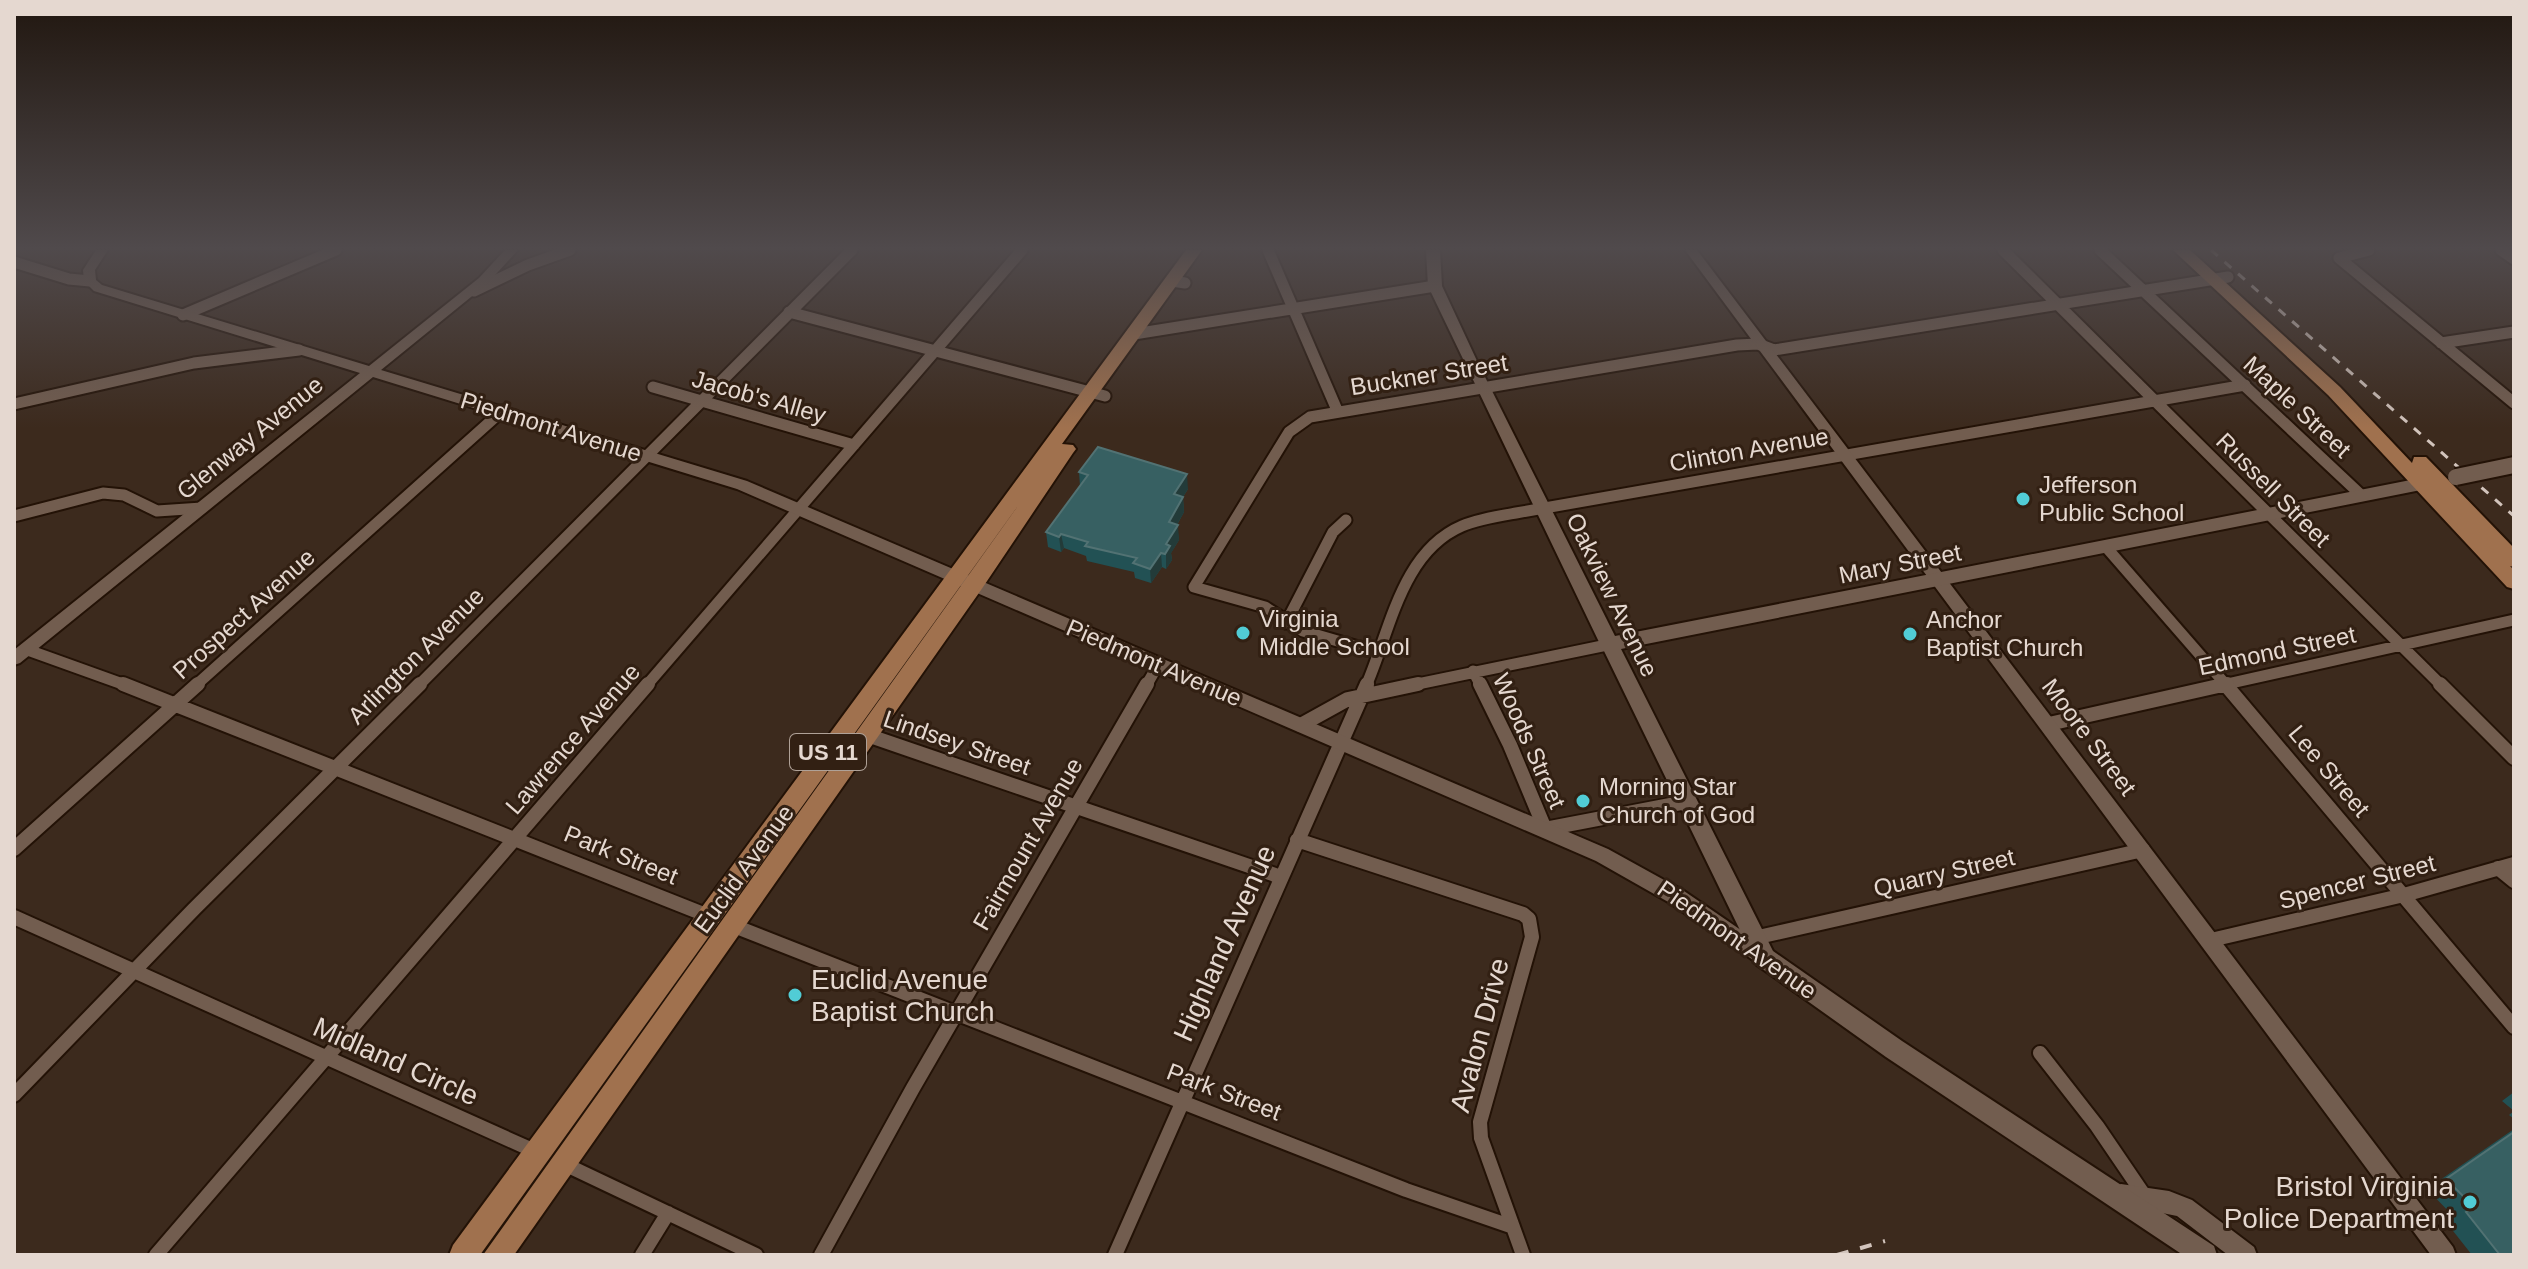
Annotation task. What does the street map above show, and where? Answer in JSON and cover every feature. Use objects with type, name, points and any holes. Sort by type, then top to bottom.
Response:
[{"type":"main road","name":"Euclid Avenue","points":[[497,1255],[563,1163],[720,921],[1159,309]]},
{"type":"main road","name":"Oakview Avenue","points":[[1446,309],[1607,645],[1760,948]]},
{"type":"main road","points":[[2256,309],[2352,391],[2514,560]]},
{"type":"main road","name":"Mary Street","points":[[1607,645],[2514,465]]},
{"type":"main road","points":[[2439,480],[2514,582]]},
{"type":"main road","name":"Euclid Avenue","points":[[463,1255],[536,1152],[720,921]]},
{"type":"main road","name":"Piedmont Avenue","points":[[1760,948],[1894,1049],[2205,1255]]},
{"type":"street","name":"Piedmont Avenue","points":[[165,309],[742,485],[1545,829],[1645,877],[1760,948]]},
{"type":"street","points":[[183,315],[197,309]]},
{"type":"street","name":"Glenway Avenue","points":[[20,654],[448,309]]},
{"type":"street","name":"Arlington Avenue","points":[[14,1095],[792,309]]},
{"type":"street","name":"Lawrence Avenue","points":[[156,1255],[970,309]]},
{"type":"street","points":[[1142,333],[1294,309]]},
{"type":"street","points":[[1295,309],[1337,410]]},
{"type":"street","name":"Moore Street","points":[[1735,309],[2445,1255]]},
{"type":"street","name":"Buckner Street","points":[[1286,623],[1265,607],[1197,590],[1195,585],[1289,432],[1310,417],[1337,410],[1737,345],[1763,346],[1774,350],[2019,309]]},
{"type":"street","name":"Russell Street","points":[[2062,309],[2514,758]]},
{"type":"street","name":"Maple Street","points":[[2163,309],[2361,495]]},
{"type":"street","points":[[2400,309],[2514,403]]},
{"type":"street","points":[[789,312],[1098,394]]},
{"type":"street","points":[[2441,343],[2514,332]]},
{"type":"street","points":[[14,404],[194,363],[299,350]]},
{"type":"street","name":"Clinton Avenue","points":[[1361,696],[1414,570],[1435,542],[1464,525],[2245,385]]},
{"type":"street","name":"Jacob's Alley","points":[[653,387],[854,445]]},
{"type":"street","name":"Prospect Avenue","points":[[14,849],[502,411]]},
{"type":"street","points":[[14,516],[103,493],[124,495],[157,511],[202,508]]},
{"type":"street","points":[[1346,520],[1333,532],[1286,623],[1379,653]]},
{"type":"street","name":"Lee Street","points":[[2106,547],[2514,1027]]},
{"type":"street","name":"Edmond Street","points":[[2049,724],[2513,621]]},
{"type":"street","name":"Mary Street","points":[[1301,725],[1348,699],[1607,645]]},
{"type":"street","name":"Park Street","points":[[20,654],[177,704],[1406,1190],[1513,1227]]},
{"type":"street","name":"Fairmount Avenue","points":[[821,1255],[957,1012],[1158,665]]},
{"type":"street","name":"Woods Street","points":[[1473,671],[1510,745],[1545,829]]},
{"type":"street","name":"Highland Avenue","points":[[1115,1255],[1361,696]]},
{"type":"street","name":"Lindsey Street","points":[[855,732],[1281,877]]},
{"type":"street","points":[[1545,829],[1686,802]]},
{"type":"street","name":"Avalon Drive","points":[[1297,840],[1523,914],[1529,919],[1532,937],[1480,1122],[1481,1138],[1523,1255]]},
{"type":"street","name":"Quarry Street","points":[[1760,948],[2143,850]]},
{"type":"street","name":"Spencer Street","points":[[2211,940],[2404,895],[2514,864]]},
{"type":"street","points":[[2498,868],[2514,881]]},
{"type":"street","name":"Midland Circle","points":[[14,917],[563,1163],[756,1255]]},
{"type":"street","points":[[2040,1053],[2097,1126],[2146,1198]]},
{"type":"street","points":[[2116,1194],[2184,1208],[2246,1255]]},
{"type":"street","points":[[642,1255],[668,1213]]},
{"type":"building","points":[[1098,447],[1187,474],[1174,494],[1183,497],[1169,522],[1178,525],[1166,544],[1170,546],[1150,569],[1133,563],[1137,558],[1085,546],[1088,542],[1046,532],[1088,475],[1079,472]]},
{"type":"building","points":[[2514,1132],[2514,1255],[2500,1255],[2466,1212],[2474,1207],[2446,1179]]},
{"type":"railway","points":[[2278,309],[2514,516]]},
{"type":"railway","points":[[1837,1255],[1885,1241]]},
{"type":"place","name":"Jefferson Public School","points":[[2023,499]]},
{"type":"place","name":"Virginia Middle School","points":[[1243,633]]},
{"type":"place","name":"Anchor Baptist Church","points":[[1910,634]]},
{"type":"place","name":"Morning Star Church of God","points":[[1583,801]]},
{"type":"place","name":"Euclid Avenue Baptist Church","points":[[795,995]]},
{"type":"place","name":"Bristol Virginia Police Department","points":[[2470,1202]]}]
